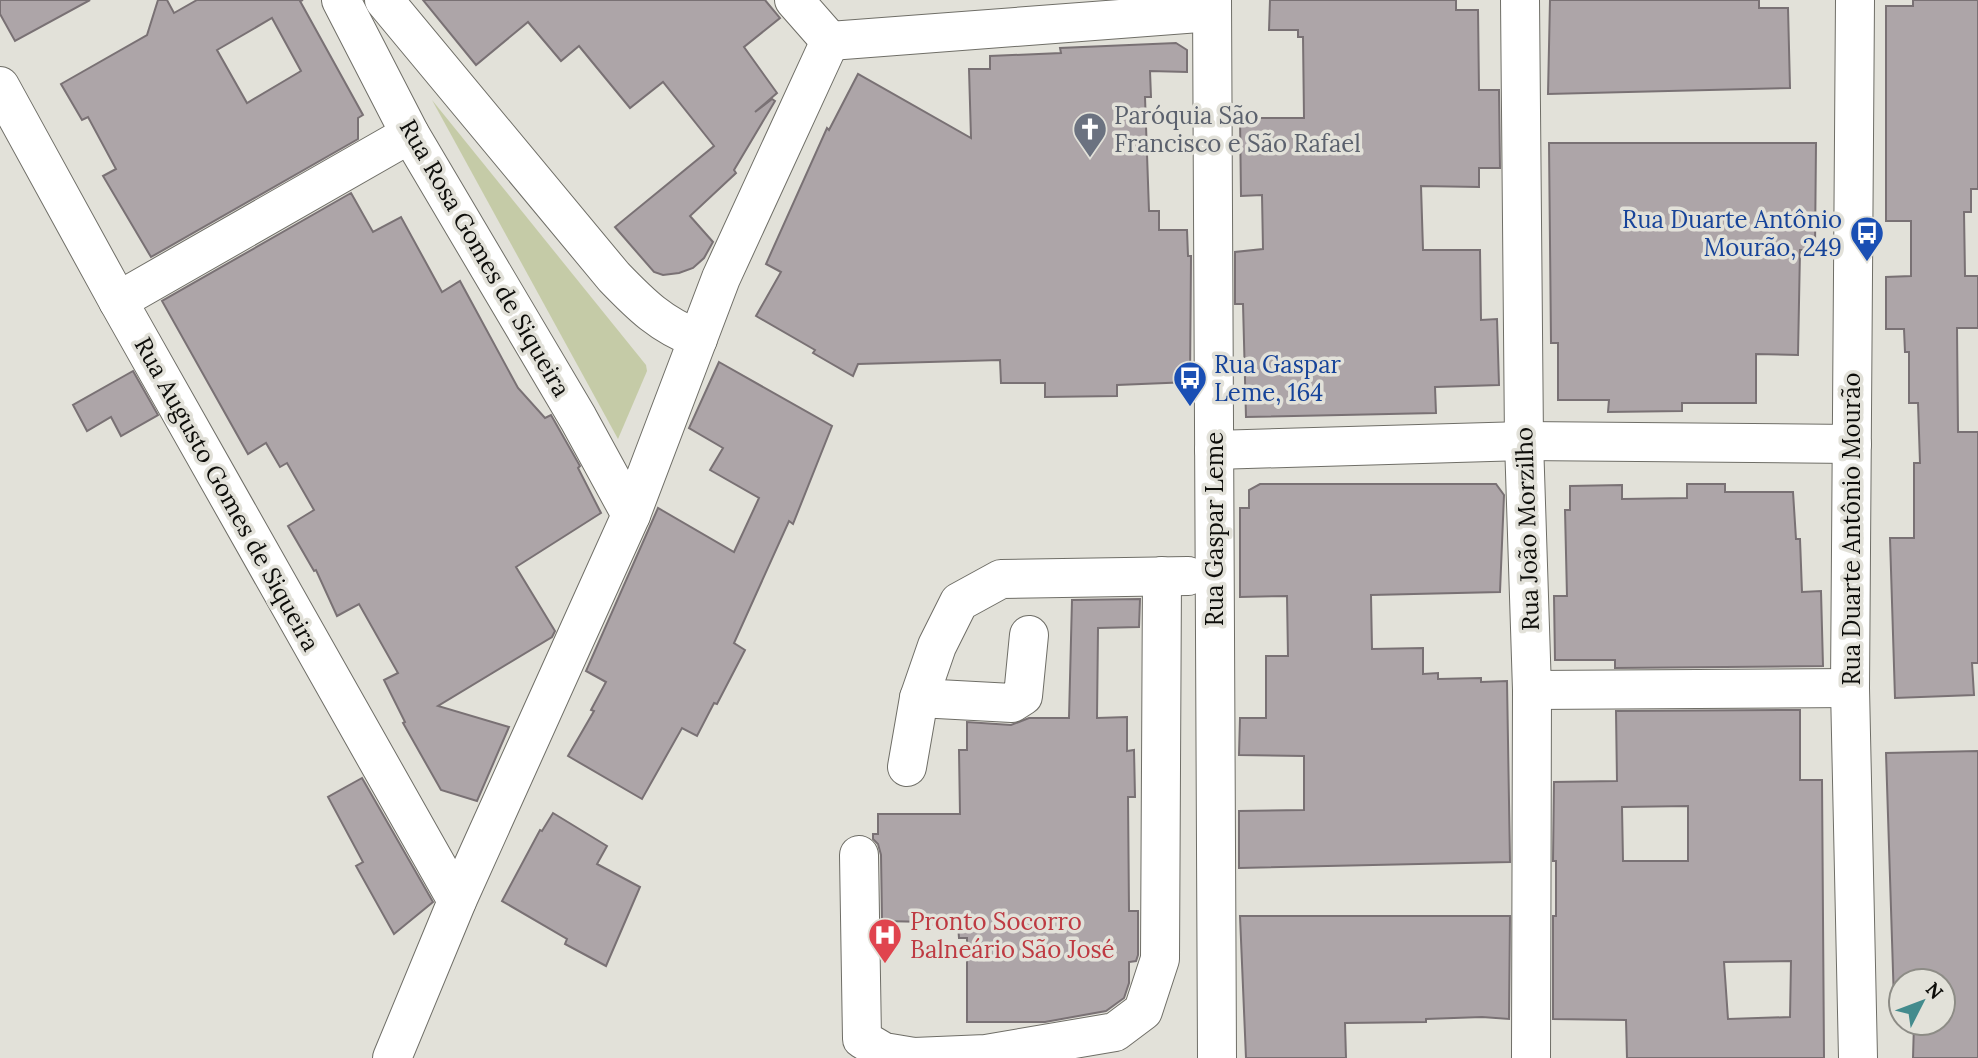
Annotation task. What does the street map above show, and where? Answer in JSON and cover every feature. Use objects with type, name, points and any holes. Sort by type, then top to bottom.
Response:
[{"type":"street","name":"Rua Rosa Gomes de Siqueira","points":[[341,0],[410,134],[578,418],[631,515]]},
{"type":"street","points":[[384,0],[614,277],[650,313],[677,331],[698,339]]},
{"type":"street","points":[[794,0],[830,41]]},
{"type":"street","name":"Rua João Morzilho","points":[[1520,0],[1524,441],[1532,690],[1531,1058]]},
{"type":"street","name":"Rua Duarte Antônio Mourão","points":[[1855,0],[1850,688],[1858,1058]]},
{"type":"street","points":[[830,41],[1212,6]]},
{"type":"street","name":"Rua Gaspar Leme","points":[[1212,6],[1217,1058]]},
{"type":"street","points":[[392,1058],[457,901],[631,515],[721,278],[830,41]]},
{"type":"street","name":"Rua Augusto Gomes de Siqueira","points":[[0,86],[118,301],[457,901]]},
{"type":"street","points":[[118,301],[410,134]]},
{"type":"street","points":[[1214,450],[1524,441],[1852,444]]},
{"type":"street","points":[[859,855],[862,1039],[884,1052],[914,1057],[986,1054],[1115,1032],[1143,1011],[1160,959],[1163,576]]},
{"type":"street","points":[[907,767],[919,698],[937,646],[960,602],[1001,579],[1214,576]]},
{"type":"street","points":[[919,698],[1012,703],[1023,696],[1030,635]]},
{"type":"street","points":[[1532,690],[1850,688]]},
{"type":"green space","points":[[432,100],[646,365],[647,371],[618,439]]},
{"type":"building","points":[[0,0],[90,0],[15,41],[0,14]]},
{"type":"building","points":[[158,0],[167,0],[174,13],[197,0],[303,0],[300,1],[363,115],[358,118],[358,139],[151,257],[103,176],[116,169],[88,117],[82,120],[61,84],[147,35]],"holes":[[[272,18],[301,71],[247,103],[217,50]]]},
{"type":"building","points":[[423,0],[765,0],[780,18],[744,47],[777,93],[755,112],[772,99],[775,101],[734,170],[736,173],[690,216],[713,242],[704,258],[693,268],[679,273],[663,275],[654,272],[615,227],[714,146],[663,82],[630,108],[579,46],[561,61],[528,22],[476,65]]},
{"type":"building","points":[[1270,0],[1456,0],[1456,10],[1478,10],[1479,90],[1499,90],[1500,168],[1479,168],[1479,187],[1421,186],[1423,250],[1480,250],[1481,320],[1497,319],[1499,385],[1435,387],[1436,413],[1246,417],[1243,304],[1235,304],[1235,252],[1263,249],[1262,195],[1241,196],[1240,118],[1304,118],[1303,37],[1298,37],[1298,30],[1269,30]]},
{"type":"building","points":[[1550,0],[1759,0],[1759,8],[1788,8],[1790,88],[1548,94]]},
{"type":"building","points":[[1913,0],[1978,0],[1978,189],[1971,189],[1971,212],[1964,212],[1965,276],[1978,276],[1978,328],[1957,328],[1958,432],[1978,432],[1978,663],[1972,663],[1974,695],[1895,698],[1890,538],[1914,538],[1914,463],[1920,463],[1918,403],[1909,403],[1909,352],[1905,352],[1904,329],[1886,329],[1886,277],[1911,276],[1911,221],[1886,221],[1886,6],[1913,6]]},
{"type":"building","points":[[1176,43],[1187,50],[1187,72],[1150,71],[1151,97],[1145,97],[1149,211],[1159,211],[1159,230],[1187,230],[1188,256],[1191,256],[1190,382],[1117,385],[1117,396],[1045,397],[1045,383],[1001,383],[1000,360],[858,364],[853,376],[813,353],[815,350],[756,316],[781,272],[766,264],[827,128],[829,130],[858,74],[971,138],[969,69],[990,69],[990,56],[1061,53],[1060,48]]},
{"type":"building","points":[[1549,143],[1816,143],[1815,250],[1800,250],[1798,355],[1756,354],[1756,403],[1682,403],[1682,411],[1608,412],[1609,400],[1558,400],[1558,343],[1551,343]]},
{"type":"building","points":[[351,193],[373,232],[401,217],[442,292],[460,281],[518,388],[545,418],[551,415],[580,466],[578,468],[601,513],[516,567],[555,631],[552,637],[438,706],[509,727],[477,801],[441,790],[403,723],[405,722],[384,680],[398,673],[359,604],[337,616],[316,570],[314,571],[288,526],[314,510],[287,463],[280,467],[266,443],[248,454],[162,301]]},
{"type":"building","points":[[719,362],[832,426],[793,524],[789,521],[734,643],[745,650],[697,736],[682,728],[642,799],[568,756],[594,711],[591,710],[606,682],[586,671],[658,508],[734,552],[759,498],[710,470],[723,448],[689,428]]},
{"type":"building","points":[[133,371],[158,415],[121,436],[111,417],[87,431],[73,405]]},
{"type":"building","points":[[1260,484],[1496,484],[1504,495],[1500,592],[1371,595],[1372,649],[1423,648],[1423,674],[1438,673],[1438,679],[1481,678],[1481,682],[1507,681],[1510,862],[1239,868],[1239,811],[1304,810],[1304,756],[1239,755],[1240,718],[1266,718],[1266,656],[1288,656],[1287,596],[1240,597],[1240,508],[1249,508],[1249,490]]},
{"type":"building","points":[[1687,484],[1725,484],[1725,492],[1793,492],[1796,539],[1800,539],[1802,592],[1821,591],[1823,666],[1615,668],[1615,660],[1555,660],[1554,596],[1567,596],[1565,510],[1570,510],[1570,486],[1622,485],[1622,499],[1687,498]]},
{"type":"building","points":[[1140,599],[1139,627],[1098,628],[1097,718],[1127,717],[1127,751],[1134,750],[1135,797],[1128,797],[1129,911],[1138,911],[1138,955],[1136,961],[1129,962],[1129,983],[1124,998],[1106,1011],[1045,1022],[967,1022],[967,938],[959,938],[958,925],[882,921],[881,855],[878,844],[873,839],[873,834],[878,834],[878,814],[960,814],[959,750],[967,750],[967,722],[1011,725],[1029,718],[1069,718],[1072,600]]},
{"type":"building","points":[[1800,710],[1800,780],[1822,780],[1824,1058],[1627,1058],[1626,1020],[1553,1019],[1553,916],[1556,916],[1556,861],[1553,861],[1554,782],[1617,781],[1616,711]],"holes":[[[1688,806],[1688,861],[1623,861],[1622,807]],[[1791,961],[1790,1017],[1728,1019],[1724,962]]]},
{"type":"building","points":[[1978,751],[1978,1058],[1913,1058],[1914,1037],[1957,1037],[1957,967],[1893,967],[1886,753]]},
{"type":"building","points":[[362,778],[433,902],[394,934],[356,866],[363,862],[328,797]]},
{"type":"building","points":[[553,813],[607,846],[597,864],[640,887],[606,966],[565,944],[567,939],[502,901],[540,830],[542,831]]},
{"type":"building","points":[[1240,916],[1510,916],[1509,1019],[1482,1017],[1426,1019],[1426,1022],[1345,1023],[1346,1058],[1246,1058]]},
{"type":"place","name":"Paróquia São Francisco e São Rafael","points":[[1090,159]]},
{"type":"place","name":"Rua Duarte Antônio Mourão, 249","points":[[1867,263]]},
{"type":"place","name":"Rua Gaspar Leme, 164","points":[[1190,408]]},
{"type":"place","name":"Pronto Socorro Balneário São José","points":[[885,965]]}]
